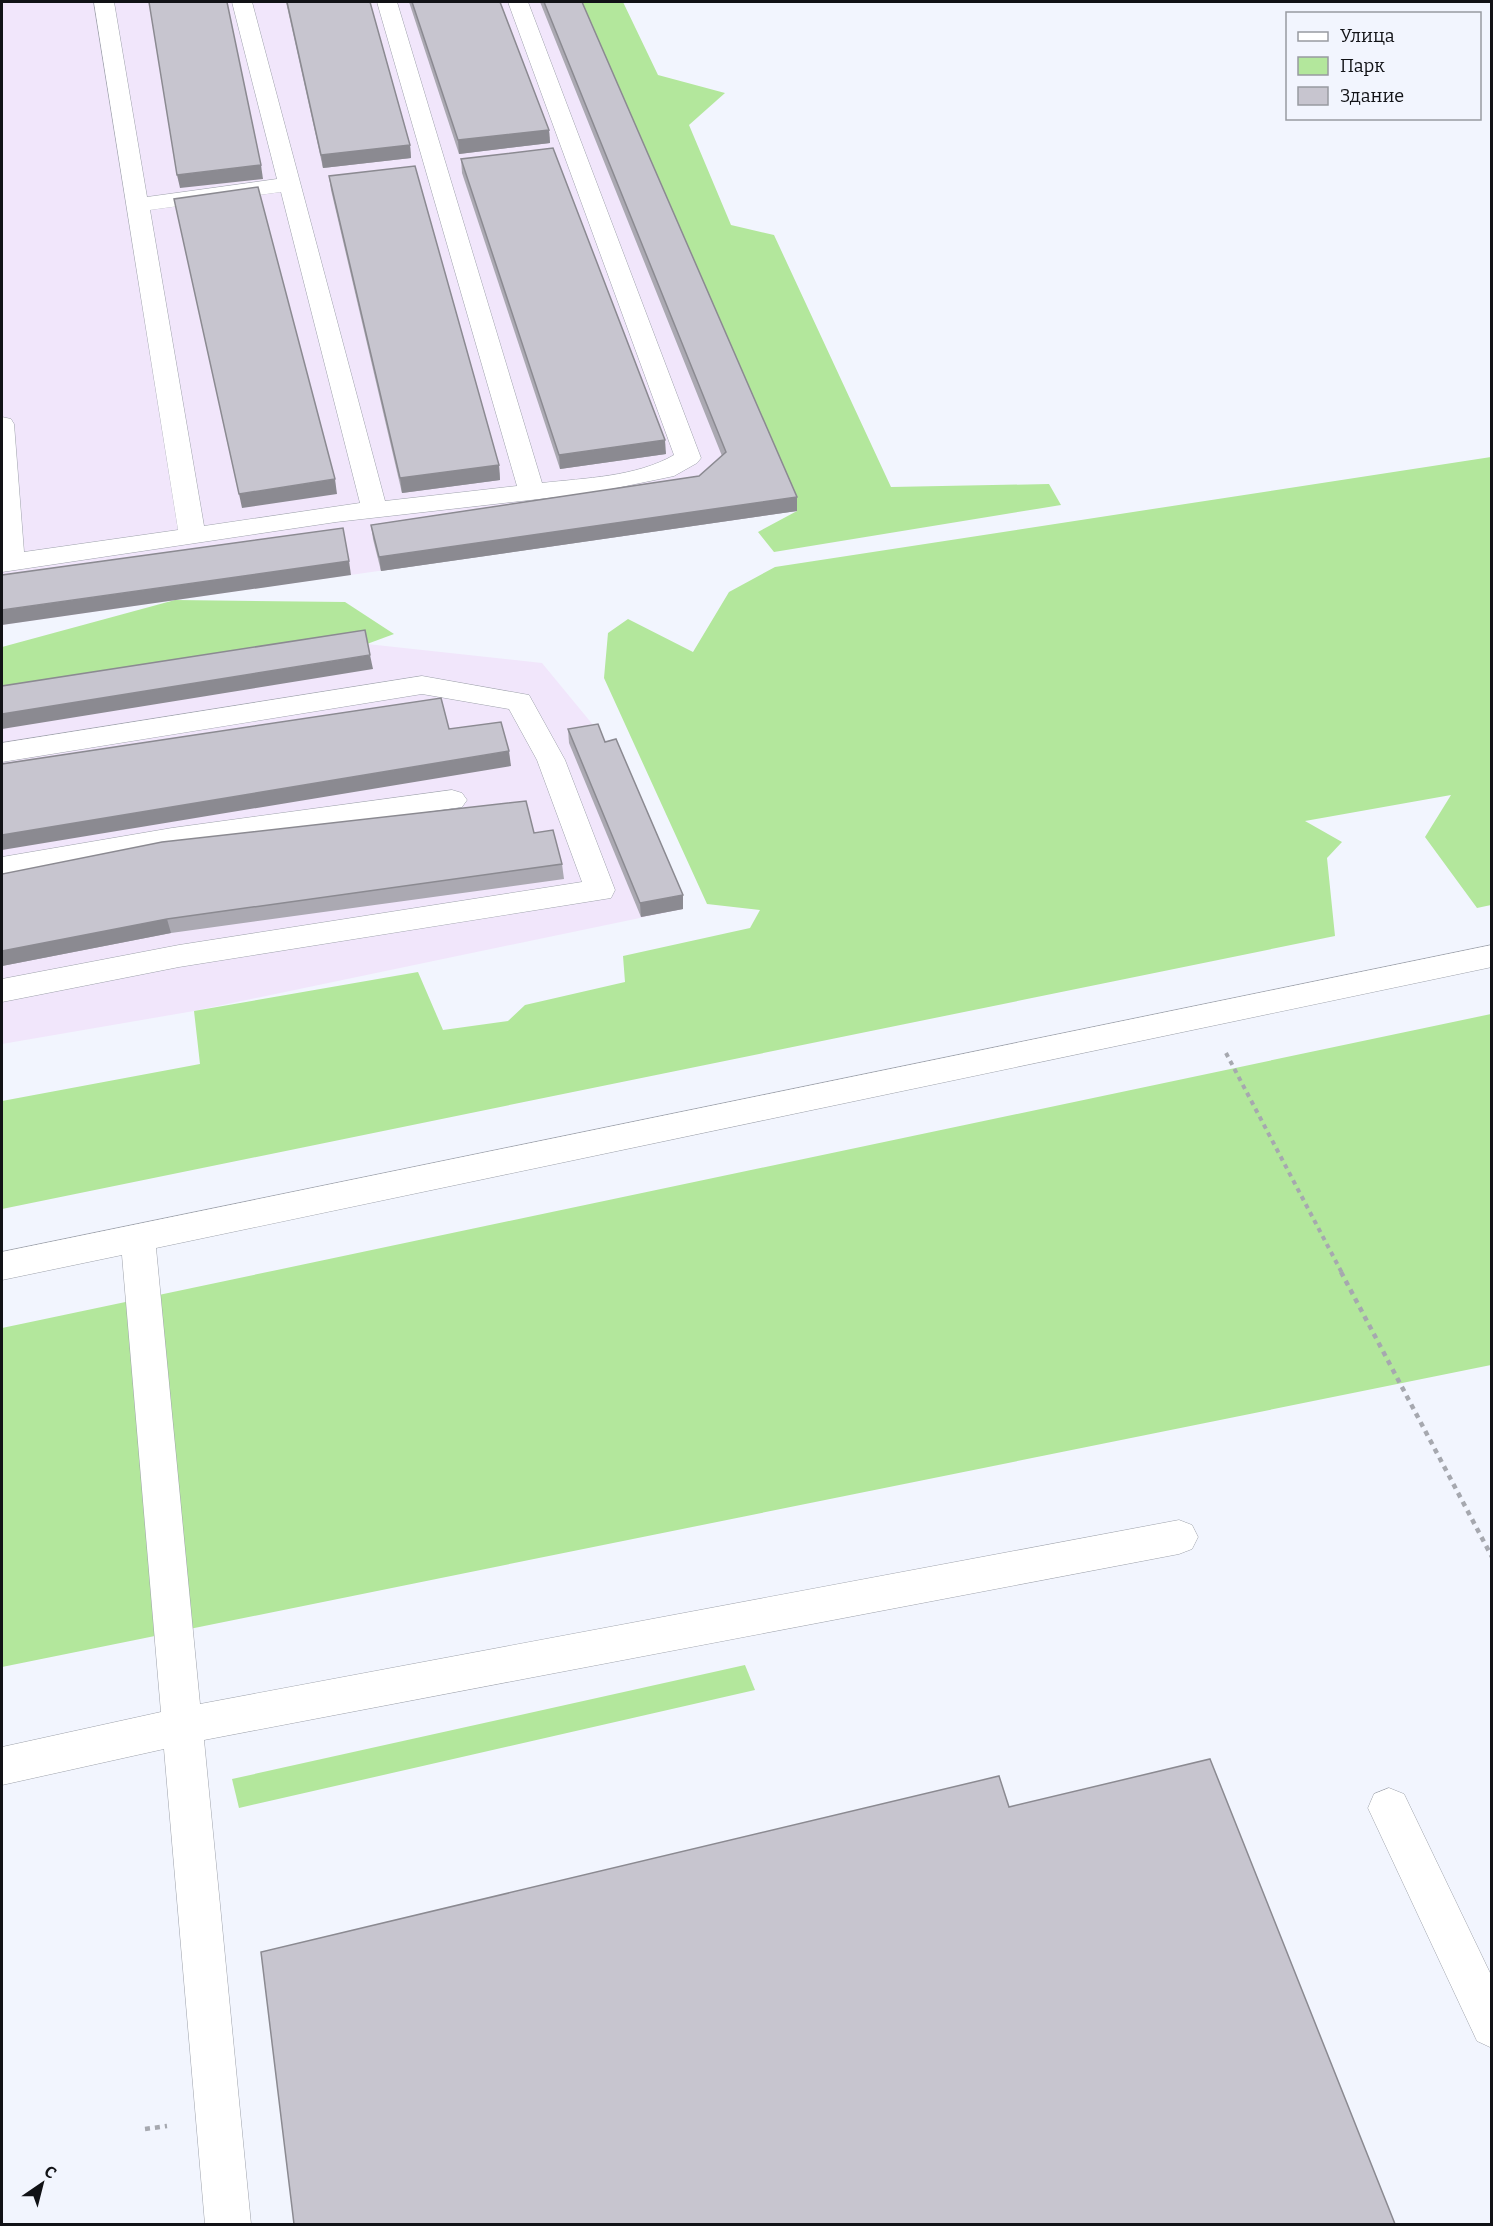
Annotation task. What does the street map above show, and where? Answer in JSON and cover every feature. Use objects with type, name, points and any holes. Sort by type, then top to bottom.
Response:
[{"type":"street","points":[[104,2],[192,536]]},
{"type":"street","points":[[242,2],[375,510]]},
{"type":"street","points":[[387,2],[532,492]]},
{"type":"street","points":[[2,424],[7,564],[375,510],[592,485],[665,471],[688,458],[563,155],[518,2]]},
{"type":"street","points":[[437,170],[460,168]]},
{"type":"street","points":[[138,205],[290,184]]},
{"type":"street","points":[[2,753],[422,685],[519,702],[551,760],[600,890],[179,956],[2,991]]},
{"type":"street","points":[[2,868],[172,838],[452,800]]},
{"type":"street","points":[[2,1266],[1491,956]]},
{"type":"street","points":[[138,1239],[228,2224]]},
{"type":"street","points":[[2,1766],[182,1726],[1179,1537]]},
{"type":"street","points":[[1389,1808],[1491,2026]]},
{"type":"path","points":[[1206,1016],[1491,1557]]},
{"type":"shaded area","points":[[2,2],[577,2],[797,511],[2,625]]},
{"type":"shaded area","points":[[367,644],[542,663],[617,754],[683,909],[194,1011],[2,1044],[2,701]]},
{"type":"green space","points":[[577,2],[623,2],[658,75],[725,93],[689,125],[731,225],[774,235],[891,487],[1049,484],[1061,505],[774,552],[758,532],[797,511]]},
{"type":"green space","points":[[1491,457],[1491,905],[1477,908],[1425,837],[1451,795],[1305,821],[1342,842],[1327,858],[1335,936],[2,1209],[2,1101],[200,1064],[194,1011],[418,972],[443,1030],[508,1021],[525,1005],[625,982],[623,956],[750,928],[760,910],[707,904],[604,678],[608,633],[628,619],[693,652],[729,592],[775,567]]},
{"type":"green space","points":[[175,600],[345,602],[394,634],[367,644],[2,701],[2,647]]},
{"type":"green space","points":[[1491,1014],[1491,1365],[2,1667],[2,1328]]},
{"type":"green space","points":[[745,1665],[755,1690],[239,1808],[232,1779]]},
{"type":"building","points":[[149,2],[227,2],[261,165],[177,175]]},
{"type":"building","points":[[287,2],[370,2],[410,145],[321,155]]},
{"type":"building","points":[[412,2],[500,2],[549,130],[458,140]]},
{"type":"building","points":[[544,2],[582,2],[797,497],[379,557],[371,525],[699,476],[726,452]]},
{"type":"building","points":[[553,148],[665,440],[559,455],[461,159]]},
{"type":"building","points":[[415,166],[499,465],[400,478],[329,176]]},
{"type":"building","points":[[258,187],[335,479],[239,494],[174,199]]},
{"type":"building","points":[[343,528],[349,561],[2,610],[2,575]]},
{"type":"building","points":[[365,630],[370,655],[2,714],[2,686]]},
{"type":"building","points":[[441,698],[449,729],[501,722],[509,751],[2,835],[2,764]]},
{"type":"building","points":[[598,724],[605,742],[616,739],[683,895],[640,903],[568,729]]},
{"type":"building","points":[[526,801],[534,833],[553,830],[562,864],[167,919],[2,951],[2,874],[162,842]]},
{"type":"building","points":[[1210,1759],[1395,2224],[294,2224],[261,1952],[999,1776],[1009,1807]]}]
